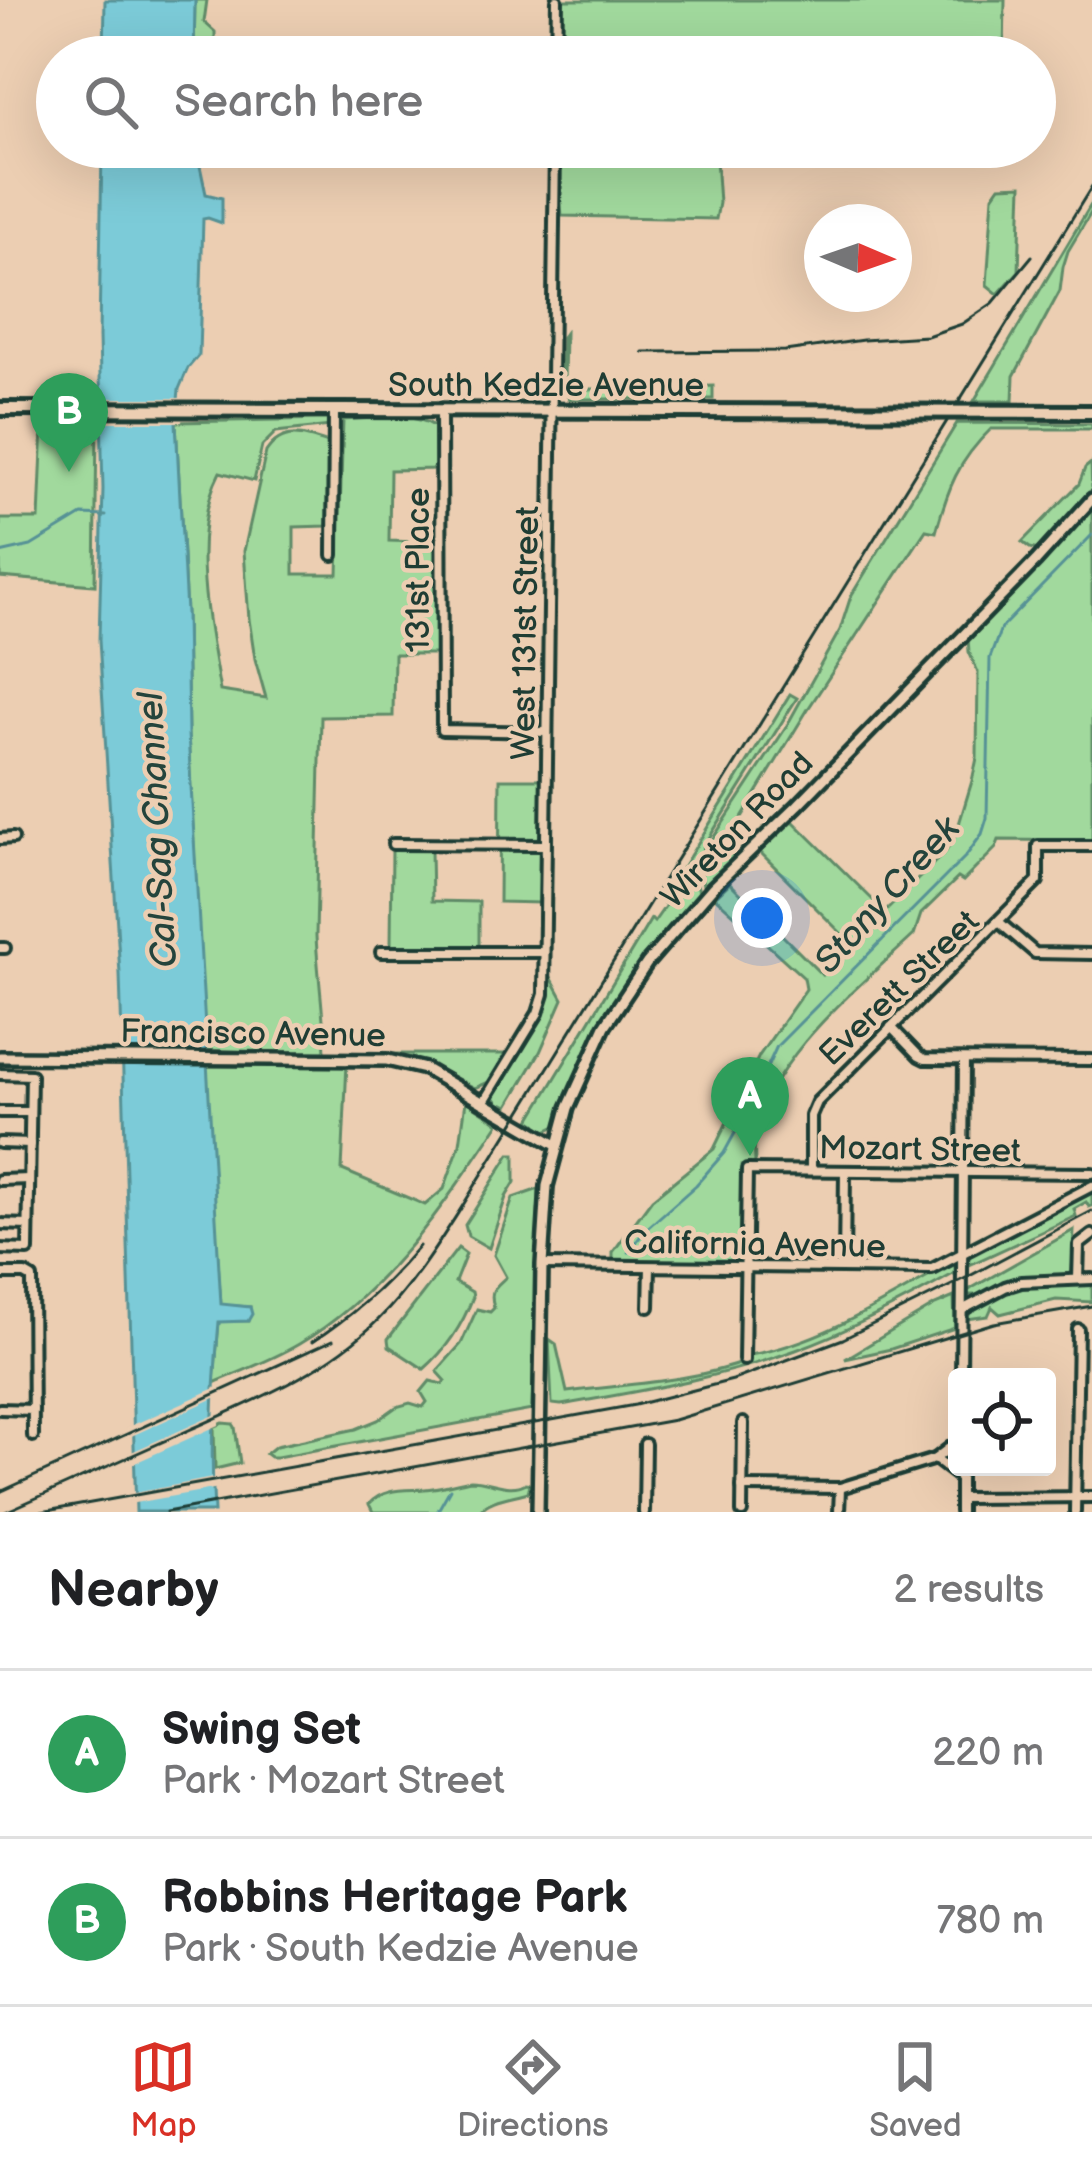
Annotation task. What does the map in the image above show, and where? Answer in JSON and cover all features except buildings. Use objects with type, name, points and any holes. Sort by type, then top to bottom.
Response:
[{"type":"main road","name":"South Kedzie Avenue","points":[[0,409],[1092,412]]},
{"type":"street","points":[[556,0],[556,36]]},
{"type":"street","name":"West 131st Street","points":[[484,1103],[544,994],[555,168]]},
{"type":"street","points":[[333,555],[334,410]]},
{"type":"street","name":"131st Place","points":[[442,411],[442,730],[547,732]]},
{"type":"street","name":"Wireton Road","points":[[538,1512],[545,1205],[556,1144],[605,1026],[647,962],[713,887],[1092,500]]},
{"type":"street","points":[[0,838],[14,838]]},
{"type":"street","points":[[393,844],[545,845]]},
{"type":"street","name":"Everett Street","points":[[811,1170],[812,1116],[817,1102],[1037,881],[1038,846],[1092,845]]},
{"type":"street","points":[[998,922],[1035,953],[1092,954]]},
{"type":"street","points":[[381,952],[543,952]]},
{"type":"street","points":[[891,1027],[925,1059],[1092,1060]]},
{"type":"street","name":"Francisco Avenue","points":[[0,1057],[409,1063],[556,1144]]},
{"type":"street","points":[[961,1368],[964,1060]]},
{"type":"street","points":[[0,1074],[31,1075],[28,1250],[0,1250]]},
{"type":"street","points":[[0,1112],[30,1112]]},
{"type":"street","points":[[0,1143],[30,1144]]},
{"type":"street","name":"Mozart Street","points":[[746,1268],[747,1170],[1092,1173]]},
{"type":"street","points":[[844,1268],[845,1171]]},
{"type":"street","points":[[0,1180],[29,1179]]},
{"type":"street","name":"California Avenue","points":[[542,1265],[932,1269],[1092,1186]]},
{"type":"street","points":[[0,1224],[28,1225]]},
{"type":"street","points":[[1078,1279],[1081,1242],[1092,1235]]},
{"type":"street","points":[[649,1307],[650,1267]]},
{"type":"street","points":[[744,1360],[746,1268]]},
{"type":"street","points":[[0,1274],[32,1278],[33,1436]]},
{"type":"street","points":[[962,1310],[1021,1282],[1092,1280]]},
{"type":"street","points":[[1075,1512],[1078,1329]]},
{"type":"street","points":[[0,1409],[33,1410]]},
{"type":"street","points":[[742,1512],[743,1423]]},
{"type":"street","points":[[644,1512],[646,1444]]},
{"type":"street","points":[[742,1486],[840,1488],[934,1459],[948,1449]]},
{"type":"street","points":[[934,1459],[948,1467]]},
{"type":"street","points":[[960,1476],[960,1512]]},
{"type":"street","points":[[839,1512],[840,1488]]},
{"type":"street","points":[[960,1498],[1092,1497]]},
{"type":"green space","points":[[195,0],[207,0],[204,22],[215,36],[194,36]]},
{"type":"green space","points":[[561,0],[1005,0],[1004,36],[560,36]]},
{"type":"green space","points":[[559,168],[717,168],[719,203],[716,219],[562,216]]},
{"type":"green space","points":[[1022,185],[1019,271],[998,294],[987,285],[993,196],[1000,186]]},
{"type":"green space","points":[[1092,203],[1068,251],[1060,291],[1014,376],[1013,401],[974,401]]},
{"type":"green space","points":[[565,333],[564,381],[571,389],[608,389],[608,382],[619,382],[620,389],[713,386],[713,399],[570,399],[561,388]]},
{"type":"green space","points":[[403,417],[436,427],[439,469],[390,470],[389,541],[447,543],[447,654],[394,654],[393,716],[321,717],[316,936],[325,1055],[205,1050],[176,422],[330,419],[331,426],[276,432],[262,446],[254,481],[220,472],[210,496],[204,580],[220,691],[266,698],[249,619],[244,551],[266,452],[287,436],[331,444],[327,526],[294,527],[294,574],[338,574],[343,420]]},
{"type":"green space","points":[[957,423],[1092,424],[1092,429],[991,429],[970,452],[936,532],[926,530],[808,709],[725,845],[735,859],[704,891],[701,874],[712,840],[785,729],[840,630],[851,596]]},
{"type":"green space","points":[[97,424],[95,585],[0,577],[0,519],[39,519],[43,425]]},
{"type":"green space","points":[[1091,463],[1092,495],[1042,551],[1022,542],[1079,484]]},
{"type":"green space","points":[[1092,507],[1092,841],[999,840],[963,881],[958,878],[921,914],[914,935],[797,1052],[764,1108],[755,1137],[755,1165],[741,1166],[741,1262],[613,1261],[613,1252],[652,1199],[714,1149],[759,1056],[806,989],[804,978],[715,897],[730,883],[822,975],[852,944],[760,852],[793,821],[885,912],[946,851],[956,834],[977,758],[978,672],[968,638]]},
{"type":"green space","points":[[790,694],[797,698],[704,846],[695,876],[700,896],[615,1003],[581,1062],[556,1126],[544,1132],[534,1128],[530,1120],[651,919],[654,922],[666,905],[662,901]]},
{"type":"green space","points":[[500,779],[543,779],[540,903],[499,902]]},
{"type":"green space","points":[[392,850],[431,850],[432,901],[479,902],[479,947],[391,946]]},
{"type":"green space","points":[[551,977],[563,999],[540,1052],[508,1106],[502,1108],[494,1097],[541,1016]]},
{"type":"green space","points":[[388,1054],[507,1054],[489,1082],[475,1088],[427,1063]]},
{"type":"green space","points":[[347,1063],[342,1170],[425,1205],[444,1189],[460,1144],[466,1101],[499,1123],[435,1215],[359,1299],[299,1344],[214,1383],[219,1321],[248,1321],[250,1307],[221,1305],[205,1065]]},
{"type":"green space","points":[[510,1154],[515,1154],[515,1182],[489,1248],[468,1236],[465,1225]]},
{"type":"green space","points":[[539,1189],[532,1410],[277,1457],[266,1454],[276,1446],[356,1429],[396,1407],[410,1403],[423,1407],[427,1402],[421,1392],[430,1381],[446,1381],[437,1371],[461,1344],[477,1309],[490,1312],[494,1308],[494,1290],[506,1277],[494,1255],[513,1198]]},
{"type":"green space","points":[[1092,1190],[1092,1206],[1086,1202],[1074,1209],[1076,1216],[967,1266],[970,1254]]},
{"type":"green space","points":[[1074,1230],[1072,1274],[1025,1276],[979,1295],[967,1292],[972,1288]]},
{"type":"green space","points":[[458,1248],[466,1254],[455,1282],[473,1297],[453,1336],[424,1369],[389,1346],[388,1339]]},
{"type":"green space","points":[[955,1264],[955,1273],[936,1284],[796,1350],[680,1383],[552,1404],[549,1339],[556,1344],[567,1392],[682,1378],[750,1360],[750,1355],[828,1330]]},
{"type":"green space","points":[[1066,1283],[1092,1285],[1092,1302],[1056,1300],[1000,1314],[992,1307],[988,1316],[967,1319],[996,1293]]},
{"type":"green space","points":[[954,1297],[955,1328],[845,1359],[935,1305]]},
{"type":"green space","points":[[223,1423],[235,1427],[240,1463],[215,1469],[214,1427]]},
{"type":"green space","points":[[471,1480],[506,1486],[530,1484],[528,1492],[495,1501],[479,1512],[373,1512],[369,1504],[391,1492]]},
{"type":"water","points":[[105,0],[195,0],[194,36],[104,36]]},
{"type":"water","name":"Cal-Sag Channel","points":[[102,168],[200,168],[206,194],[222,198],[222,223],[203,219],[199,355],[179,389],[176,422],[188,734],[221,1304],[250,1307],[252,1314],[248,1321],[219,1322],[214,1512],[136,1512],[120,974],[99,640],[103,489]]},
{"type":"pier","points":[[102,398],[184,398],[182,422],[102,422]]},
{"type":"pier","points":[[220,1386],[219,1396],[127,1438],[126,1428]]},
{"type":"pier","points":[[219,1413],[219,1425],[128,1466],[127,1454]]},
{"type":"pier","points":[[218,1477],[219,1488],[129,1504],[129,1494]]},
{"type":"waterway","points":[[0,553],[31,546],[82,515],[106,516]]},
{"type":"waterway","name":"Stony Creek","points":[[629,1252],[645,1230],[724,1153],[777,1046],[966,856],[982,834],[987,818],[990,658],[1001,628],[1092,535]]},
{"type":"waterway","name":"Stony Creek","points":[[437,1512],[450,1489]]},
{"type":"railway","points":[[5,1512],[289,1383],[358,1338],[401,1294],[460,1210],[1092,186]]},
{"type":"railway","points":[[643,352],[785,351],[927,336],[962,324],[993,303],[1032,256]]},
{"type":"railway","points":[[41,1512],[635,1405],[733,1380],[843,1339],[1092,1211]]},
{"type":"railway","points":[[312,1342],[369,1298],[419,1246]]},
{"type":"railway","points":[[166,1512],[674,1420],[994,1323],[1092,1306]]},
{"type":"railway","points":[[0,1492],[333,1340]]},
{"type":"place","name":"Robbins Heritage Park","points":[[69,472]]},
{"type":"place","name":"Swing Set","points":[[750,1156]]}]
